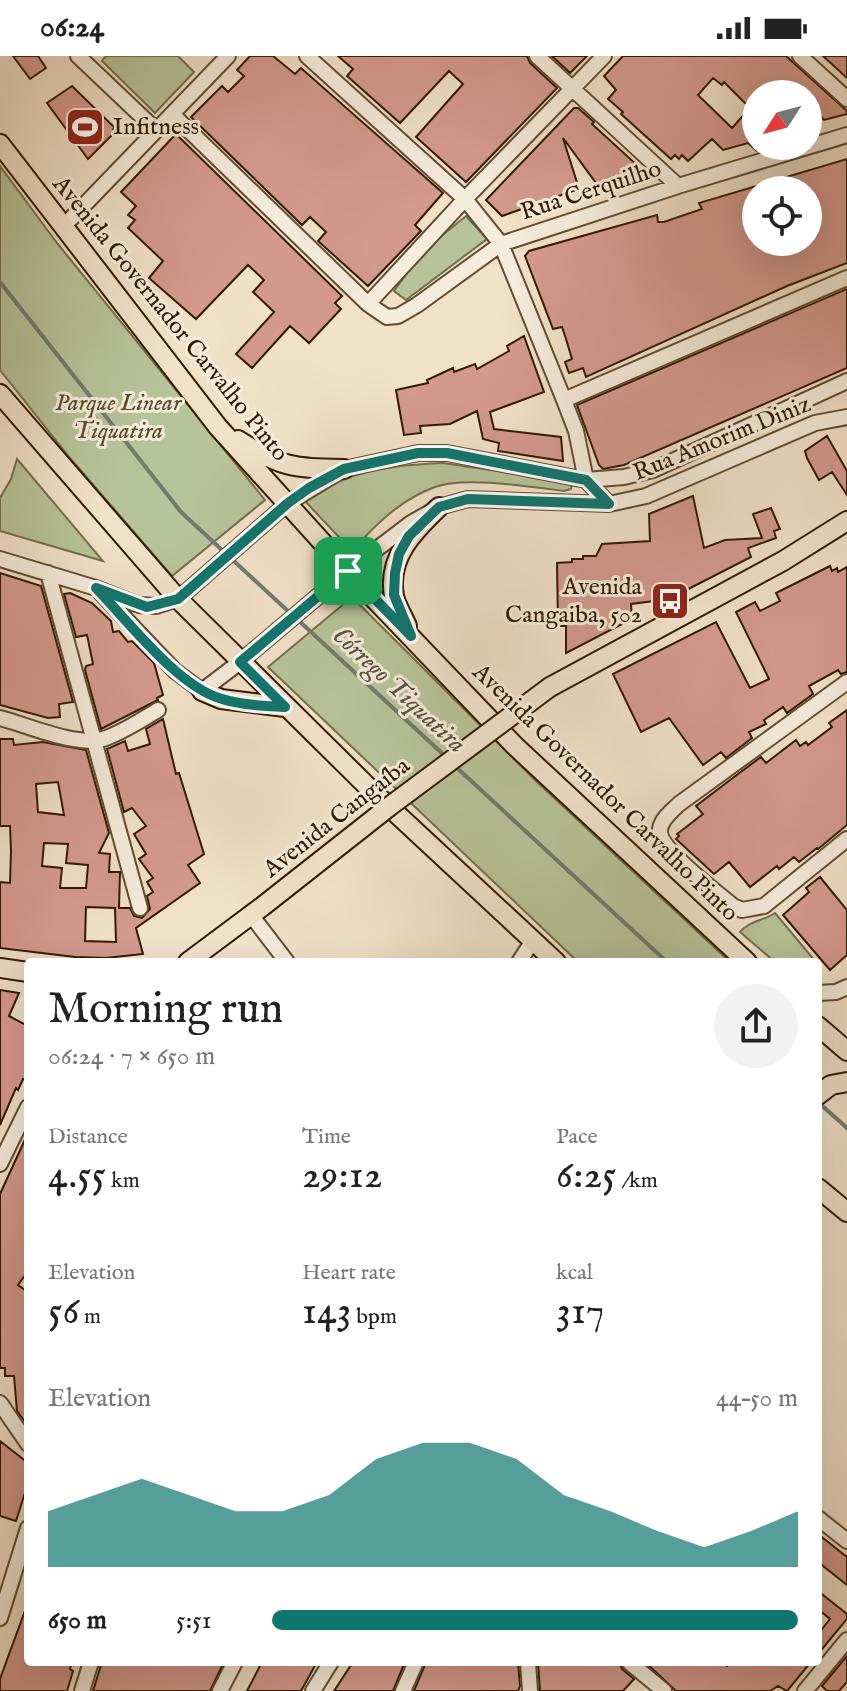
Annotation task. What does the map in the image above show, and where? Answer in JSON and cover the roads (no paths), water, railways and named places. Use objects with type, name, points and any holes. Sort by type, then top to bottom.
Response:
[{"type":"main road","name":"Avenida Governador Carvalho Pinto","points":[[0,144],[218,427],[341,577],[411,636],[515,746],[743,958]]},
{"type":"main road","points":[[0,394],[184,593],[240,662],[551,958]]},
{"type":"main road","points":[[218,427],[279,463],[294,467],[344,469]]},
{"type":"main road","points":[[411,636],[394,595],[399,554],[409,536],[439,507]]},
{"type":"main road","name":"Avenida Cangaíba","points":[[193,958],[550,687],[783,561],[847,521]]},
{"type":"main road","points":[[202,691],[221,699],[285,707]]},
{"type":"main road","points":[[0,968],[24,971]]},
{"type":"main road","points":[[822,1029],[847,1051]]},
{"type":"main road","points":[[822,1191],[847,1212]]},
{"type":"street","points":[[78,56],[156,130]]},
{"type":"street","points":[[63,227],[228,56]]},
{"type":"street","points":[[307,56],[465,199],[501,244],[576,431],[586,480],[609,504]]},
{"type":"street","points":[[537,56],[678,186]]},
{"type":"street","points":[[172,114],[368,304],[604,56]]},
{"type":"street","points":[[800,56],[847,99]]},
{"type":"street","name":"Rua Cerquilho","points":[[368,304],[387,317],[398,316],[501,244],[847,135]]},
{"type":"street","points":[[564,400],[847,278]]},
{"type":"street","name":"Rua Amorim Diniz","points":[[184,593],[283,507],[344,469],[418,453],[447,453],[586,480],[624,477],[653,470],[847,381]]},
{"type":"street","name":"Rua Amorim Diniz","points":[[202,691],[341,577],[411,523],[439,507],[468,499],[609,504],[646,496],[815,423],[847,417]]},
{"type":"street","points":[[0,559],[147,607],[184,593]]},
{"type":"street","points":[[48,573],[140,908]]},
{"type":"street","points":[[96,588],[175,671],[202,691]]},
{"type":"street","points":[[847,682],[679,804],[660,827],[661,838],[671,852],[733,906],[742,910],[764,906],[847,839]]},
{"type":"street","points":[[0,718],[92,741],[117,733],[158,710]]},
{"type":"street","points":[[257,910],[285,958]]},
{"type":"street","points":[[522,958],[532,942]]},
{"type":"street","points":[[822,993],[847,987]]},
{"type":"street","points":[[0,1164],[24,1115]]},
{"type":"street","points":[[0,1403],[24,1438]]},
{"type":"street","points":[[822,1521],[847,1541]]},
{"type":"street","points":[[0,1618],[24,1541]]},
{"type":"street","points":[[805,1691],[847,1640]]},
{"type":"street","points":[[82,1691],[90,1666]]},
{"type":"street","points":[[220,1691],[233,1666]]},
{"type":"street","points":[[313,1691],[329,1666]]},
{"type":"street","points":[[403,1691],[414,1666]]},
{"type":"street","points":[[528,1666],[530,1691]]},
{"type":"street","points":[[634,1666],[664,1691]]},
{"type":"waterway","name":"Córrego Tiquatira","points":[[0,282],[181,512],[290,613]]},
{"type":"waterway","name":"Córrego Tiquatira","points":[[297,619],[446,757]]},
{"type":"waterway","name":"Córrego Tiquatira","points":[[455,766],[663,958]]},
{"type":"waterway","name":"Córrego Tiquatira","points":[[822,1106],[847,1128]]},
{"type":"place","name":"Infitness","points":[[85,127]]},
{"type":"place","name":"Avenida Cangaiba, 502","points":[[670,601]]},
{"type":"park label","name":"Parque Linear Tiquatira","points":[[118,417]]}]
